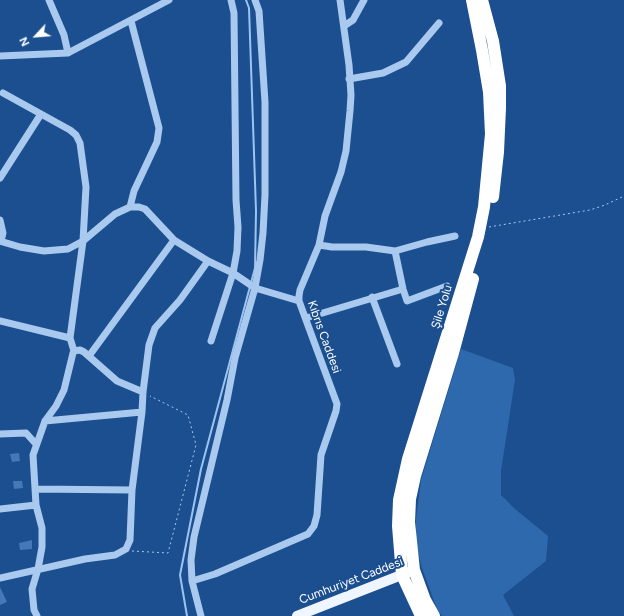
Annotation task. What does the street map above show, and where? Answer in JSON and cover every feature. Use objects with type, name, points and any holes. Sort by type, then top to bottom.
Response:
[{"type":"highway","name":"Şile Yolu","points":[[421,616],[402,575],[398,526],[399,500],[408,459],[478,237],[484,207],[491,134],[488,92],[482,50],[472,0]]},
{"type":"highway","name":"Şile Yolu","points":[[434,616],[425,600],[414,570],[409,522],[410,499],[415,476],[453,353],[488,227],[498,152],[500,108],[497,64],[493,41],[482,0]]},
{"type":"main road","name":"Cumhuriyet Caddesi","points":[[297,616],[414,570]]},
{"type":"street","points":[[48,0],[64,35],[68,53]]},
{"type":"street","points":[[0,56],[68,53],[169,0]]},
{"type":"street","points":[[211,341],[233,273],[237,251],[238,227],[236,200],[234,13],[231,0]]},
{"type":"street","points":[[201,616],[192,581],[191,560],[194,537],[227,400],[235,358],[255,288],[262,240],[265,195],[265,102],[259,11],[254,0]]},
{"type":"street","name":"Kıbrıs Caddesi","points":[[192,581],[215,574],[303,536],[311,531],[317,515],[321,455],[337,404],[299,301],[300,290],[319,245],[325,216],[341,172],[346,151],[350,111],[349,79],[340,0]]},
{"type":"street","points":[[344,26],[353,20],[364,0]]},
{"type":"street","points":[[130,207],[134,191],[157,142],[159,128],[131,20]]},
{"type":"street","points":[[349,79],[383,73],[406,62],[439,23]]},
{"type":"street","points":[[3,93],[70,130],[76,135],[80,143],[86,193],[83,241],[70,338],[74,351],[64,390],[56,406],[45,420],[33,455],[36,505],[42,528],[42,547],[38,569],[32,589],[34,610],[37,616]]},
{"type":"street","points":[[0,178],[41,114]]},
{"type":"street","points":[[0,220],[3,233],[0,241],[20,247],[54,251],[68,249],[83,241],[115,214],[130,207],[139,207],[146,209],[174,240],[208,261],[233,273],[255,288],[299,301]]},
{"type":"street","points":[[319,245],[332,247],[366,247],[395,251],[455,236]]},
{"type":"street","points":[[88,356],[174,240]]},
{"type":"street","points":[[395,251],[403,289],[408,301],[447,286]]},
{"type":"street","points":[[0,578],[85,559],[115,555],[126,549],[130,540],[132,490],[149,345],[155,328],[180,300],[208,261]]},
{"type":"street","points":[[306,318],[372,297],[403,289]]},
{"type":"street","points":[[372,297],[397,364]]},
{"type":"street","points":[[0,321],[70,338]]},
{"type":"street","points":[[74,351],[80,350],[117,381],[143,392]]},
{"type":"street","points":[[45,420],[142,412]]},
{"type":"street","points":[[0,434],[26,433],[36,444]]},
{"type":"street","points":[[35,489],[132,490]]},
{"type":"street","points":[[0,509],[36,505]]},
{"type":"path","points":[[488,227],[590,210],[624,196]]},
{"type":"path","points":[[123,551],[168,553],[196,445],[188,415],[143,392]]},
{"type":"shaded area","points":[[461,349],[513,368],[515,380],[501,471],[501,495],[515,509],[548,536],[546,561],[503,595],[514,616],[442,616],[437,609],[422,568],[416,545],[416,520],[421,480]]},
{"type":"building","points":[[19,453],[20,461],[12,462],[10,454]]},
{"type":"building","points":[[13,481],[22,481],[23,488],[14,489]]},
{"type":"building","points":[[32,540],[32,549],[20,550],[19,543]]},
{"type":"building","points":[[0,587],[7,602],[0,605]]},
{"type":"waterway","points":[[187,616],[180,575],[201,469],[255,268],[256,211],[249,8],[246,0]]}]
